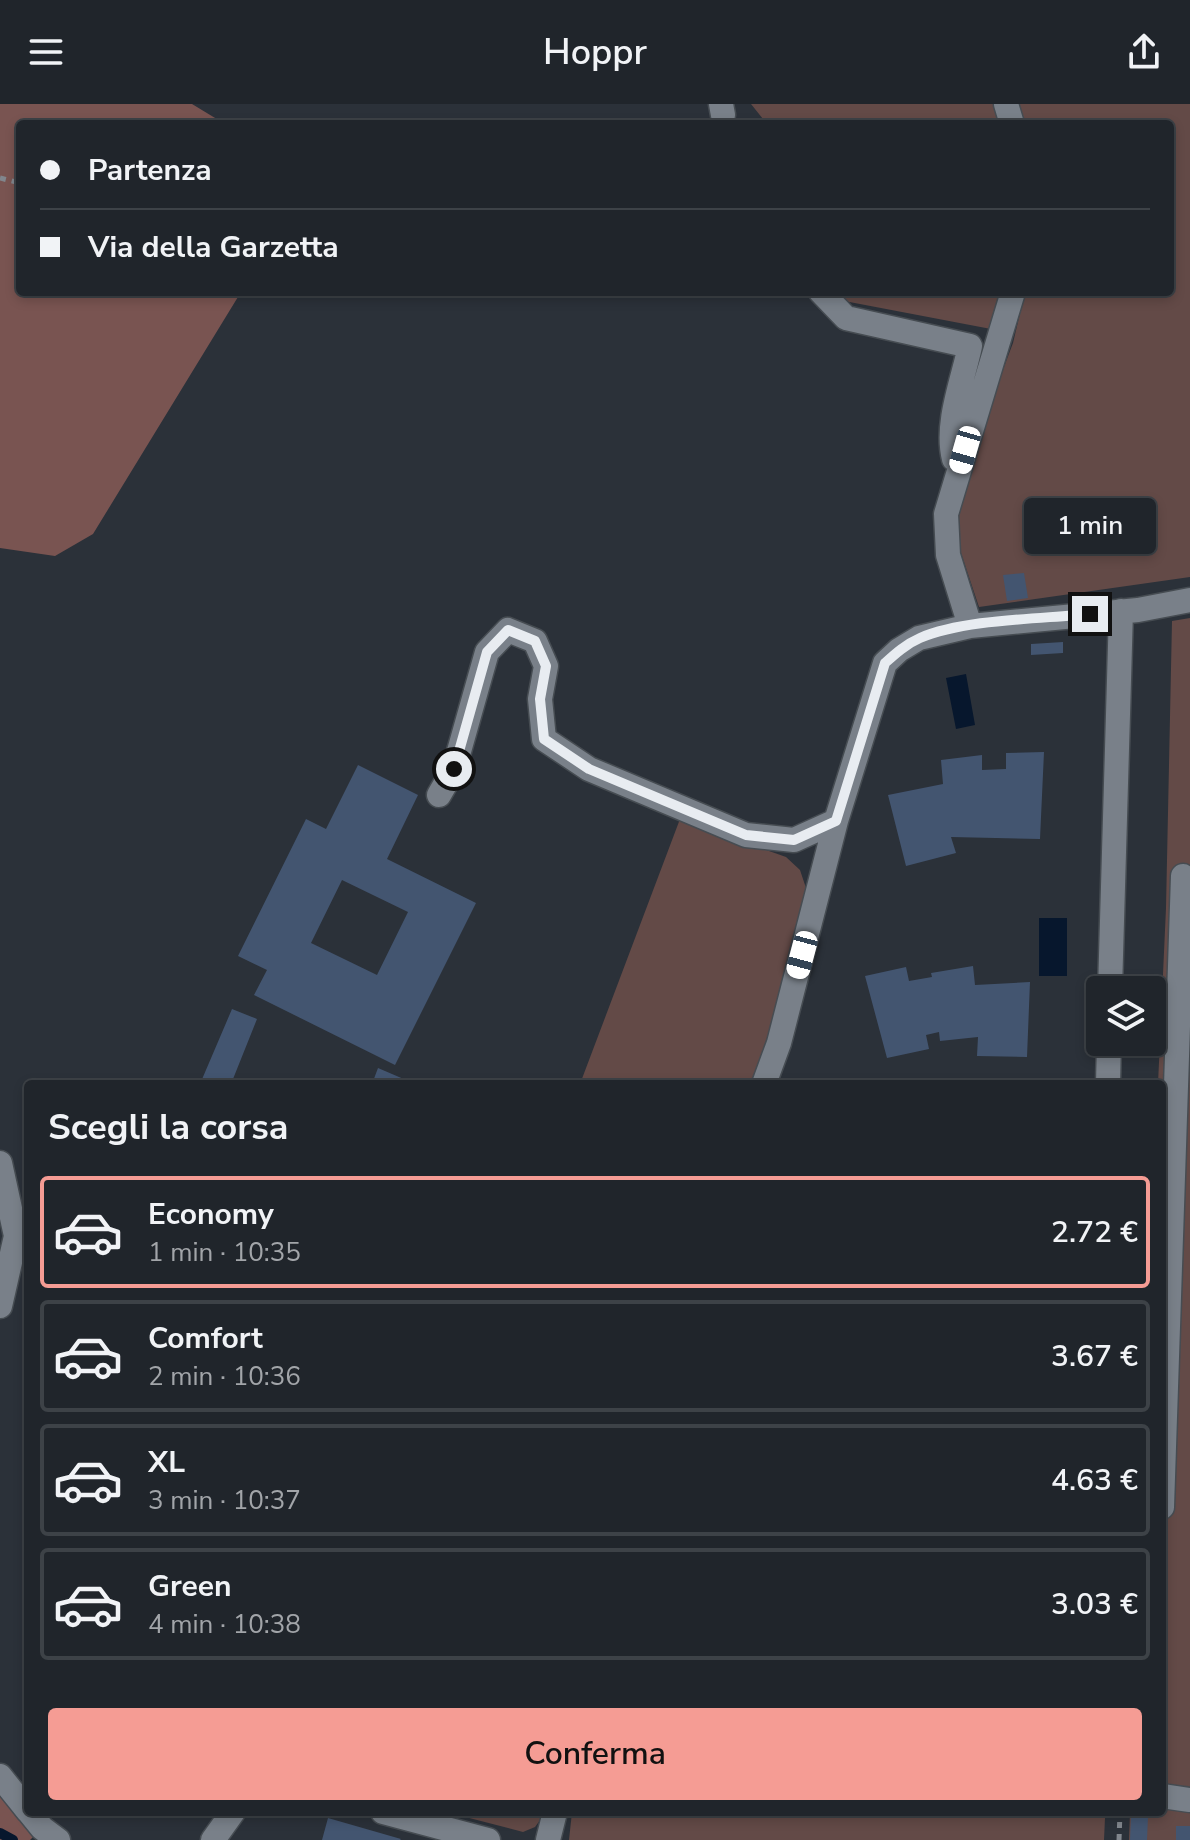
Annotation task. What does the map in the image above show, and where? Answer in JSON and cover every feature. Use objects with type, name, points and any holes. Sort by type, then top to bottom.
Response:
[{"type":"street","points":[[825,296],[846,318],[970,346],[957,400],[951,448],[958,473]]},
{"type":"street","points":[[970,626],[948,555],[946,514],[1012,296]]},
{"type":"street","points":[[765,1080],[779,1043],[836,821],[885,663],[919,638],[970,626],[1184,607]]},
{"type":"street","points":[[1110,976],[1121,611]]},
{"type":"street","points":[[439,795],[454,769],[487,652],[508,630],[535,641],[546,666],[540,699],[544,739],[589,769],[746,835],[794,840],[836,821]]},
{"type":"street","points":[[1166,1374],[1183,876]]},
{"type":"street","points":[[1108,1080],[1109,1056]]},
{"type":"street","points":[[0,1163],[16,1236],[0,1306]]},
{"type":"street","points":[[0,1776],[24,1807]]},
{"type":"street","points":[[1166,1797],[1190,1800]]},
{"type":"street","points":[[32,1816],[58,1840]]},
{"type":"street","points":[[213,1840],[230,1816]]},
{"type":"street","points":[[398,1816],[488,1840]]},
{"type":"street","points":[[548,1840],[554,1816]]},
{"type":"path","points":[[1119,1840],[1120,1816]]},
{"type":"shaded area","points":[[0,104],[192,104],[218,120],[16,120],[16,296],[239,296],[93,534],[55,556],[0,548]]},
{"type":"shaded area","points":[[751,104],[994,104],[1000,120],[764,120]]},
{"type":"shaded area","points":[[1015,104],[1190,104],[1190,577],[979,607],[953,529],[960,484],[1013,343],[1024,296],[1174,296],[1174,120],[1021,120]]},
{"type":"shaded area","points":[[838,296],[1002,296],[991,329],[839,300]]},
{"type":"shaded area","points":[[1190,618],[1190,1840],[1129,1840],[1130,1816],[1166,1816],[1166,1080],[1158,1080],[1159,1056],[1166,1056],[1166,976],[1163,976],[1172,621]]},
{"type":"shaded area","points":[[680,819],[786,857],[800,870],[806,888],[776,1010],[753,1080],[582,1080]]},
{"type":"shaded area","points":[[0,1796],[33,1837],[30,1840],[0,1840]]},
{"type":"shaded area","points":[[461,1816],[543,1816],[535,1827],[523,1832]]},
{"type":"shaded area","points":[[572,1816],[1105,1818],[1104,1840],[569,1840]]},
{"type":"water","points":[[966,674],[975,725],[956,729],[946,678]]},
{"type":"water","points":[[1039,918],[1067,918],[1067,976],[1039,976]]},
{"type":"building","points":[[1024,573],[1028,598],[1007,601],[1003,575]]},
{"type":"building","points":[[1063,642],[1063,653],[1031,655],[1031,644]]},
{"type":"building","points":[[1044,752],[1040,839],[951,837],[956,853],[906,866],[888,795],[943,784],[941,760],[982,755],[982,770],[1006,769],[1006,753]]},
{"type":"building","points":[[358,765],[418,795],[387,859],[476,903],[395,1065],[254,995],[267,970],[238,956],[306,819],[326,829]],"holes":[[[342,880],[408,912],[377,975],[311,943]]]},
{"type":"building","points":[[973,966],[975,985],[1030,982],[1027,1057],[977,1056],[978,1037],[940,1041],[939,1032],[926,1035],[929,1049],[887,1058],[865,976],[906,967],[909,981],[932,977],[931,973]]},
{"type":"building","points":[[232,1009],[257,1019],[233,1080],[202,1080]]},
{"type":"building","points":[[378,1068],[406,1080],[374,1080]]},
{"type":"building","points":[[1131,1816],[1148,1817],[1147,1840],[1130,1840]]},
{"type":"building","points":[[328,1818],[401,1839],[322,1840]]},
{"type":"building","points":[[1176,1826],[1190,1826],[1190,1840],[1176,1840]]},
{"type":"waterway","points":[[0,1833],[13,1840]]},
{"type":"route","points":[[454,769],[487,652],[508,630],[535,641],[546,666],[540,699],[544,739],[589,769],[746,835],[794,840],[836,821],[885,663],[899,650],[919,638],[970,626],[1090,614]]}]
